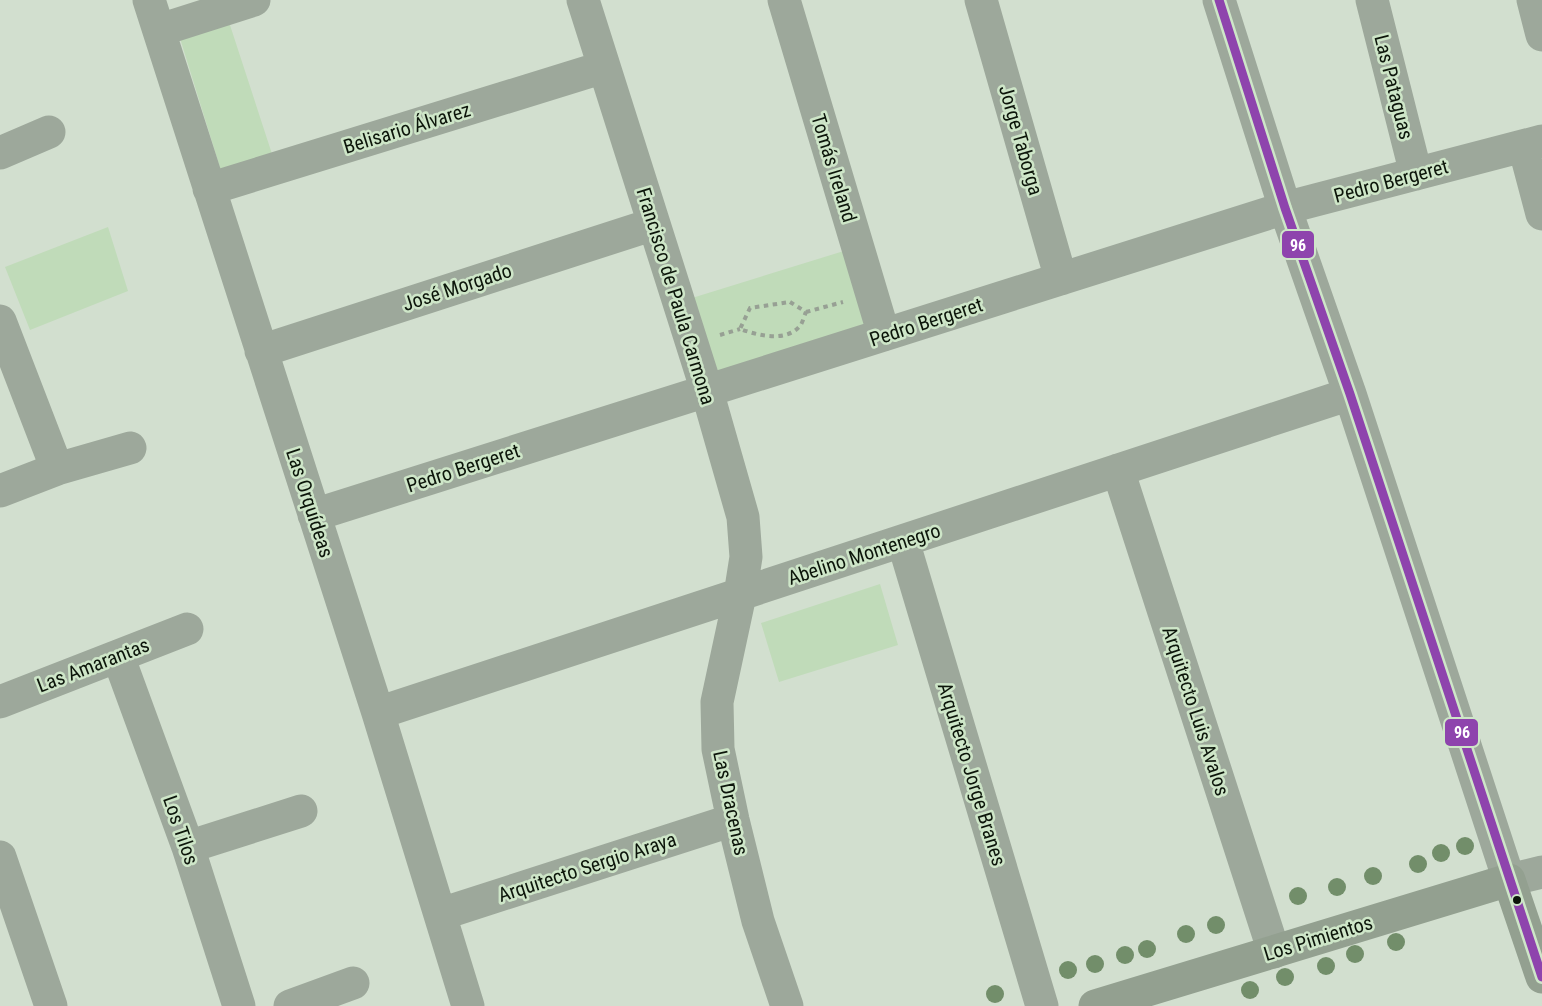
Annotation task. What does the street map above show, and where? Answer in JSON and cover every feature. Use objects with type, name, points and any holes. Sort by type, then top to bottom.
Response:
[{"type":"main road","name":"Los Pimientos","points":[[1095,1006],[1509,880]]},
{"type":"main road","points":[[1509,880],[1542,976]]},
{"type":"street","name":"Las Orquídeas","points":[[149,0],[378,713],[468,1006]]},
{"type":"street","points":[[160,30],[254,0]]},
{"type":"street","name":"Francisco de Paula Carmona","points":[[583,0],[706,391],[743,517],[746,557],[740,595]]},
{"type":"street","name":"Tomás Ireland","points":[[784,0],[884,335]]},
{"type":"street","name":"Jorge Taborga","points":[[981,0],[1061,279]]},
{"type":"street","points":[[1219,0],[1285,208],[1350,394],[1509,880]]},
{"type":"street","name":"Las Pataguas","points":[[1372,0],[1416,174]]},
{"type":"street","points":[[1533,0],[1542,35]]},
{"type":"street","name":"Belisario Álvarez","points":[[209,189],[604,67]]},
{"type":"street","points":[[0,153],[49,132]]},
{"type":"street","points":[[1533,144],[1542,214]]},
{"type":"street","name":"Pedro Bergeret","points":[[314,515],[1285,208],[1533,144]]},
{"type":"street","name":"José Morgado","points":[[261,351],[654,224]]},
{"type":"street","points":[[0,321],[57,469]]},
{"type":"street","name":"Abelino Montenegro","points":[[378,713],[1350,394]]},
{"type":"street","points":[[0,491],[57,469],[129,448]]},
{"type":"street","name":"Arquitecto Luis Avalos","points":[[1118,470],[1274,952]]},
{"type":"street","name":"Arquitecto Jorge Branes","points":[[903,541],[1041,1006]]},
{"type":"street","name":"Las Dracenas","points":[[740,595],[717,702],[718,749],[758,921],[787,1006]]},
{"type":"street","name":"Las Amarantas","points":[[0,702],[187,629]]},
{"type":"street","name":"Los Tilos","points":[[118,656],[188,847],[239,1006]]},
{"type":"street","points":[[188,847],[301,811]]},
{"type":"street","name":"Arquitecto Sergio Araya","points":[[441,914],[733,820]]},
{"type":"street","points":[[0,857],[51,1006]]},
{"type":"street","name":"Los Pimientos","points":[[1509,880],[1542,872]]},
{"type":"street","points":[[290,1006],[353,983]]},
{"type":"path","points":[[806,312],[800,326],[785,335],[762,337],[740,329],[750,308],[790,302],[806,312],[871,293]]},
{"type":"green space","points":[[228,19],[273,157],[222,174],[179,35]]},
{"type":"green space","points":[[108,227],[128,291],[30,330],[5,267]]},
{"type":"green space","points":[[847,250],[871,326],[716,374],[692,298]]},
{"type":"green space","points":[[880,584],[898,645],[779,682],[761,623]]},
{"type":"transit line","name":"96","points":[[1219,0],[1285,208],[1350,394],[1542,977]]}]
